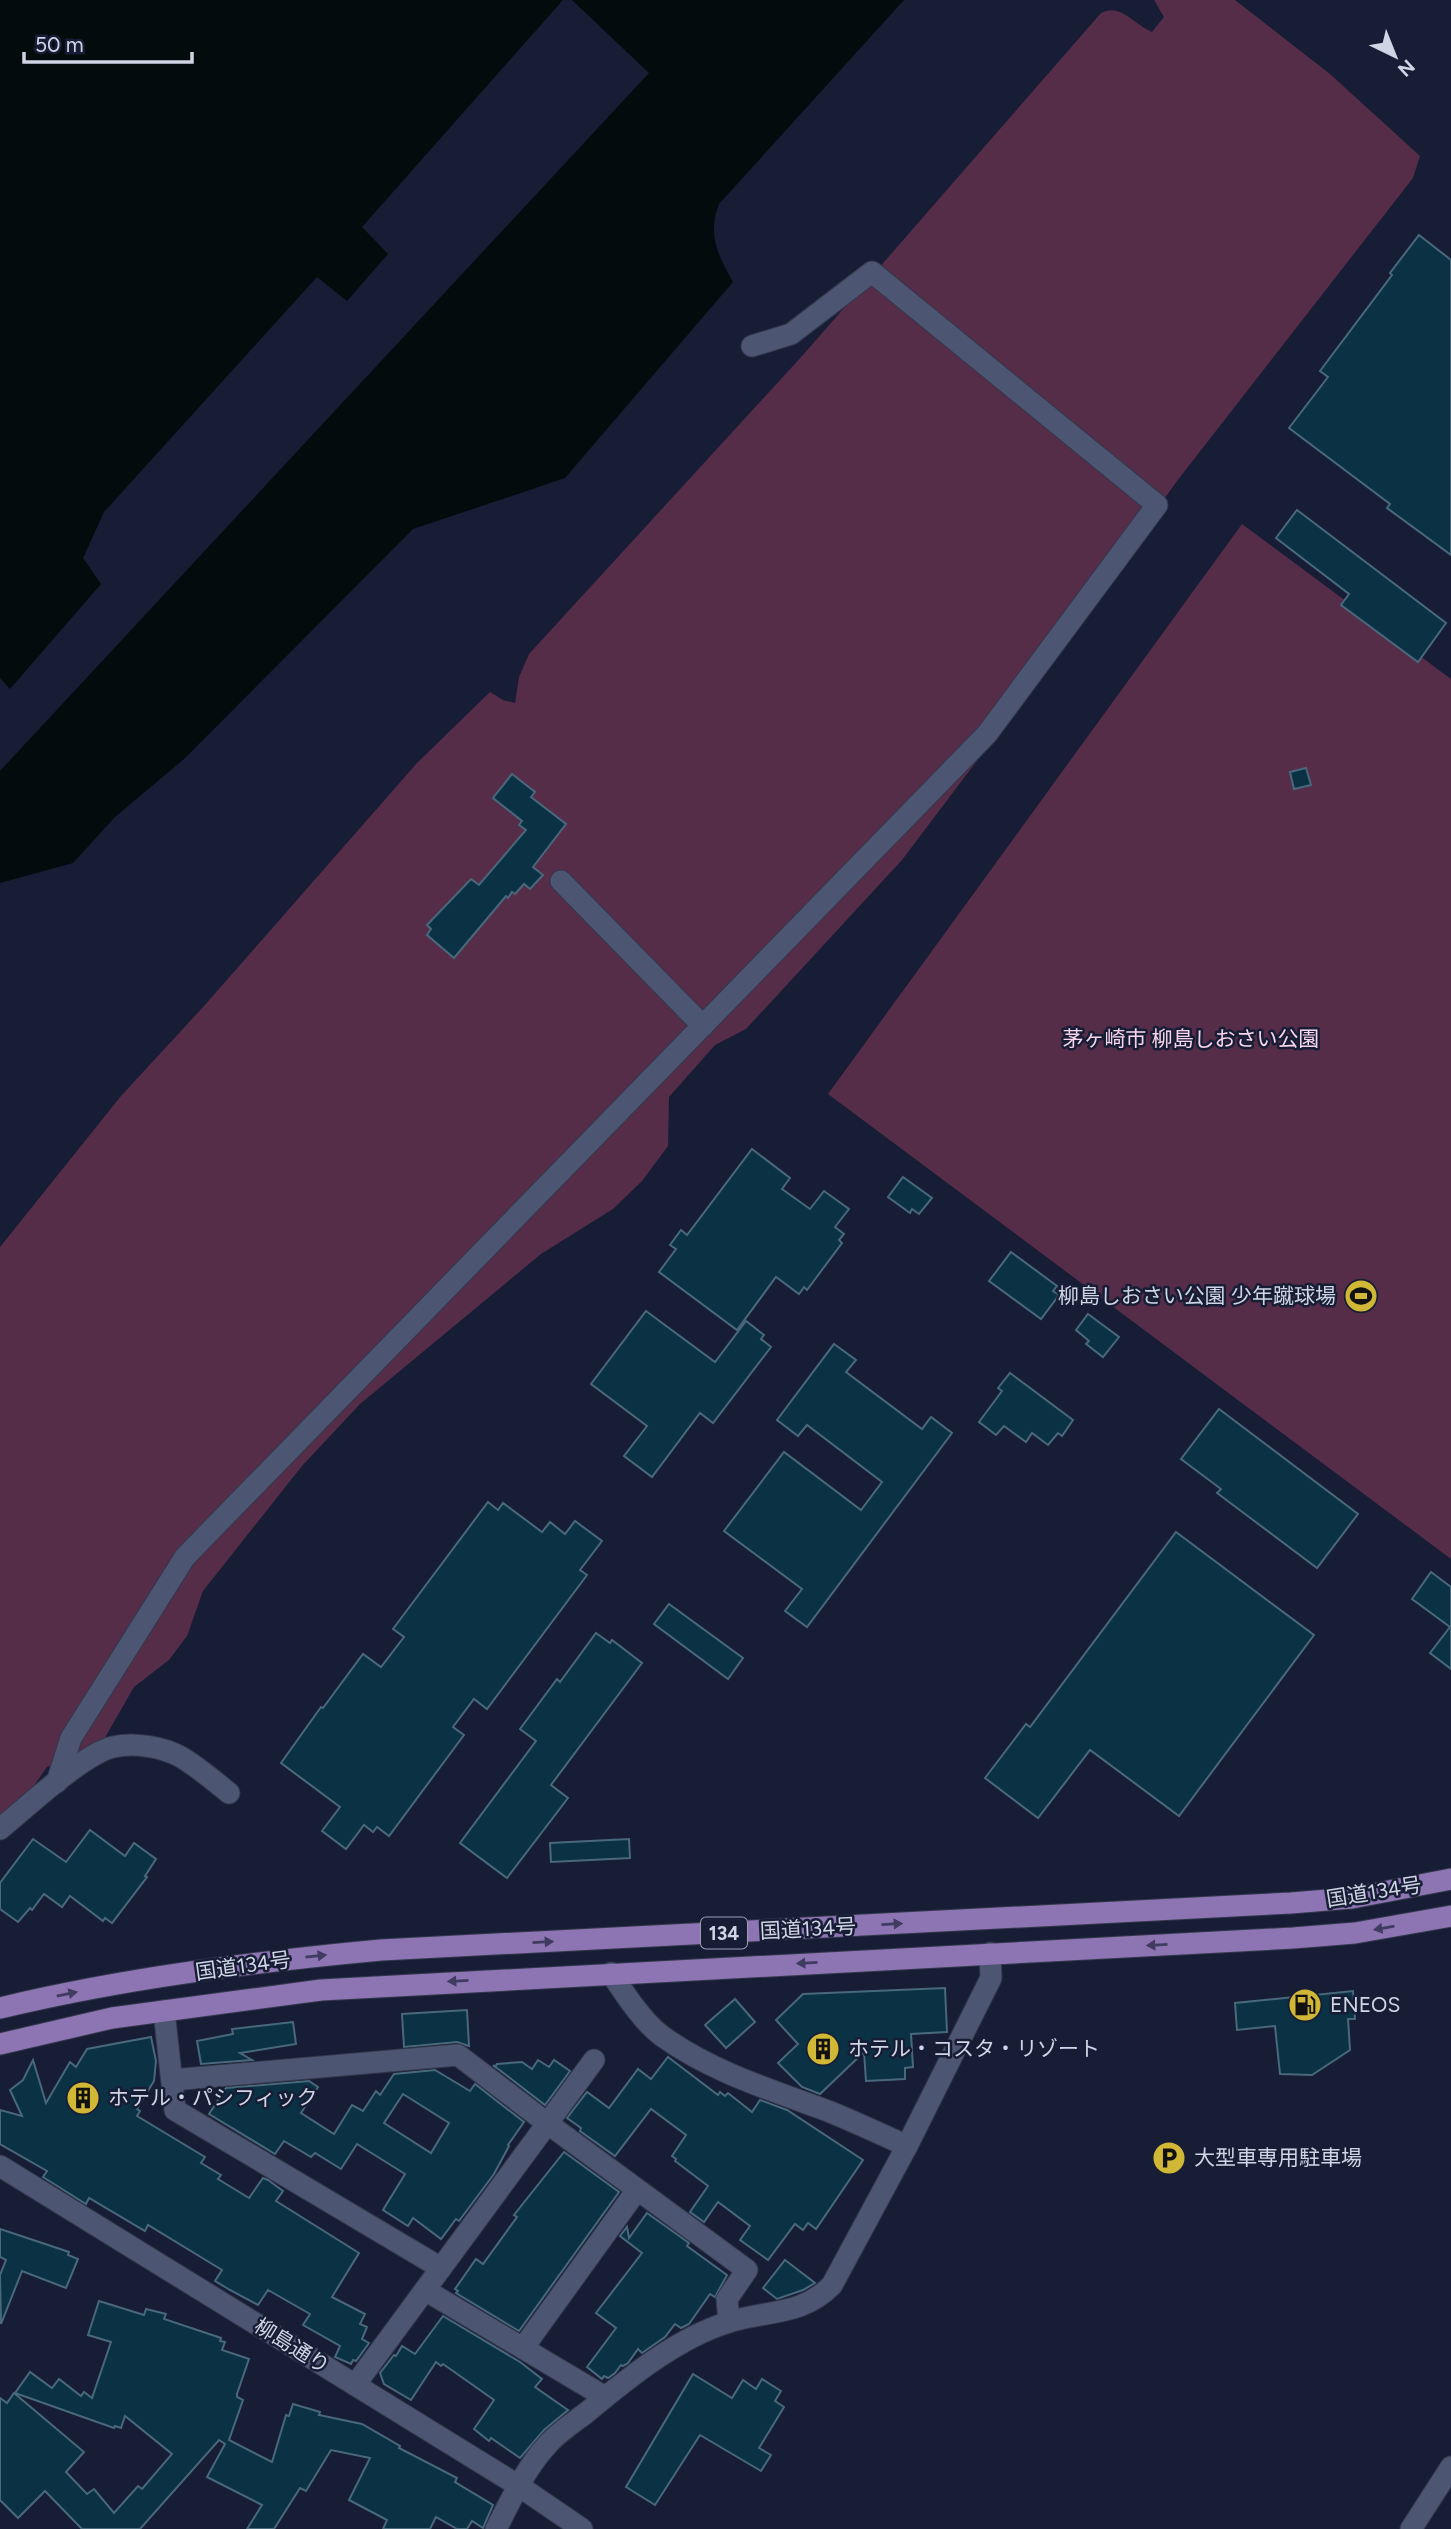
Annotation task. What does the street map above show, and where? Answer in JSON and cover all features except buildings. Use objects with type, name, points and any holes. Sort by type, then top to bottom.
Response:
[{"type":"highway","name":"国道134号","points":[[0,2008],[109,1984],[314,1956],[381,1950],[1291,1903],[1352,1898],[1451,1879]]},
{"type":"highway","name":"国道134号","points":[[0,2044],[112,2018],[321,1990],[1293,1938],[1355,1933],[1451,1916]]},
{"type":"street","points":[[57,1782],[71,1738],[185,1557],[988,734],[1157,505],[872,272],[791,334],[752,346]]},
{"type":"street","points":[[561,881],[703,1026]]},
{"type":"street","points":[[0,1829],[57,1782],[92,1757],[112,1747],[132,1745],[158,1748],[182,1758],[229,1793]]},
{"type":"street","points":[[496,2529],[519,2486],[549,2443],[605,2397],[671,2349],[729,2322],[785,2311],[820,2297],[832,2285],[907,2146],[991,1978],[990,1953]]},
{"type":"street","points":[[611,1973],[625,1994],[660,2034],[709,2064],[770,2091],[831,2112],[907,2146]]},
{"type":"street","points":[[164,2011],[175,2110],[441,2268]]},
{"type":"street","points":[[172,2080],[458,2055],[747,2270],[727,2299],[729,2322]]},
{"type":"street","points":[[355,2385],[594,2060]]},
{"type":"street","name":"柳島通り","points":[[0,2166],[519,2486],[582,2529]]},
{"type":"street","points":[[523,2348],[637,2190]]},
{"type":"street","points":[[425,2290],[605,2397]]},
{"type":"street","points":[[1411,2529],[1451,2467]]},
{"type":"green space","points":[[1154,0],[1235,0],[1330,74],[1420,156],[1413,178],[1177,481],[982,754],[902,860],[746,1029],[715,1045],[669,1097],[668,1146],[642,1181],[613,1209],[541,1254],[360,1404],[302,1466],[203,1591],[187,1636],[169,1660],[134,1687],[103,1741],[47,1767],[0,1834],[0,1247],[121,1096],[204,1006],[417,763],[490,692],[515,703],[519,677],[529,654],[803,355],[1101,13],[1121,13],[1152,32],[1164,17]]},
{"type":"green space","name":"茅ヶ崎市 柳島しおさい公園","points":[[1242,524],[1451,679],[1451,1559],[828,1094]]},
{"type":"shaded area","points":[[0,0],[563,0],[362,227],[388,254],[347,301],[317,277],[104,512],[83,558],[101,584],[10,689],[0,678]]},
{"type":"shaded area","points":[[572,0],[904,0],[719,204],[714,235],[719,254],[733,282],[565,478],[413,529],[184,759],[115,817],[73,863],[0,883],[0,771],[649,73]]},
{"type":"place","name":"柳島しおさい公園 少年蹴球場","points":[[1361,1296]]},
{"type":"place","name":"ENEOS","points":[[1305,2005]]},
{"type":"place","name":"ホテル・コスタ・リゾート","points":[[823,2049]]},
{"type":"place","name":"ホテル・パシフィック","points":[[83,2098]]},
{"type":"place","name":"大型車専用駐車場","points":[[1169,2158]]}]
